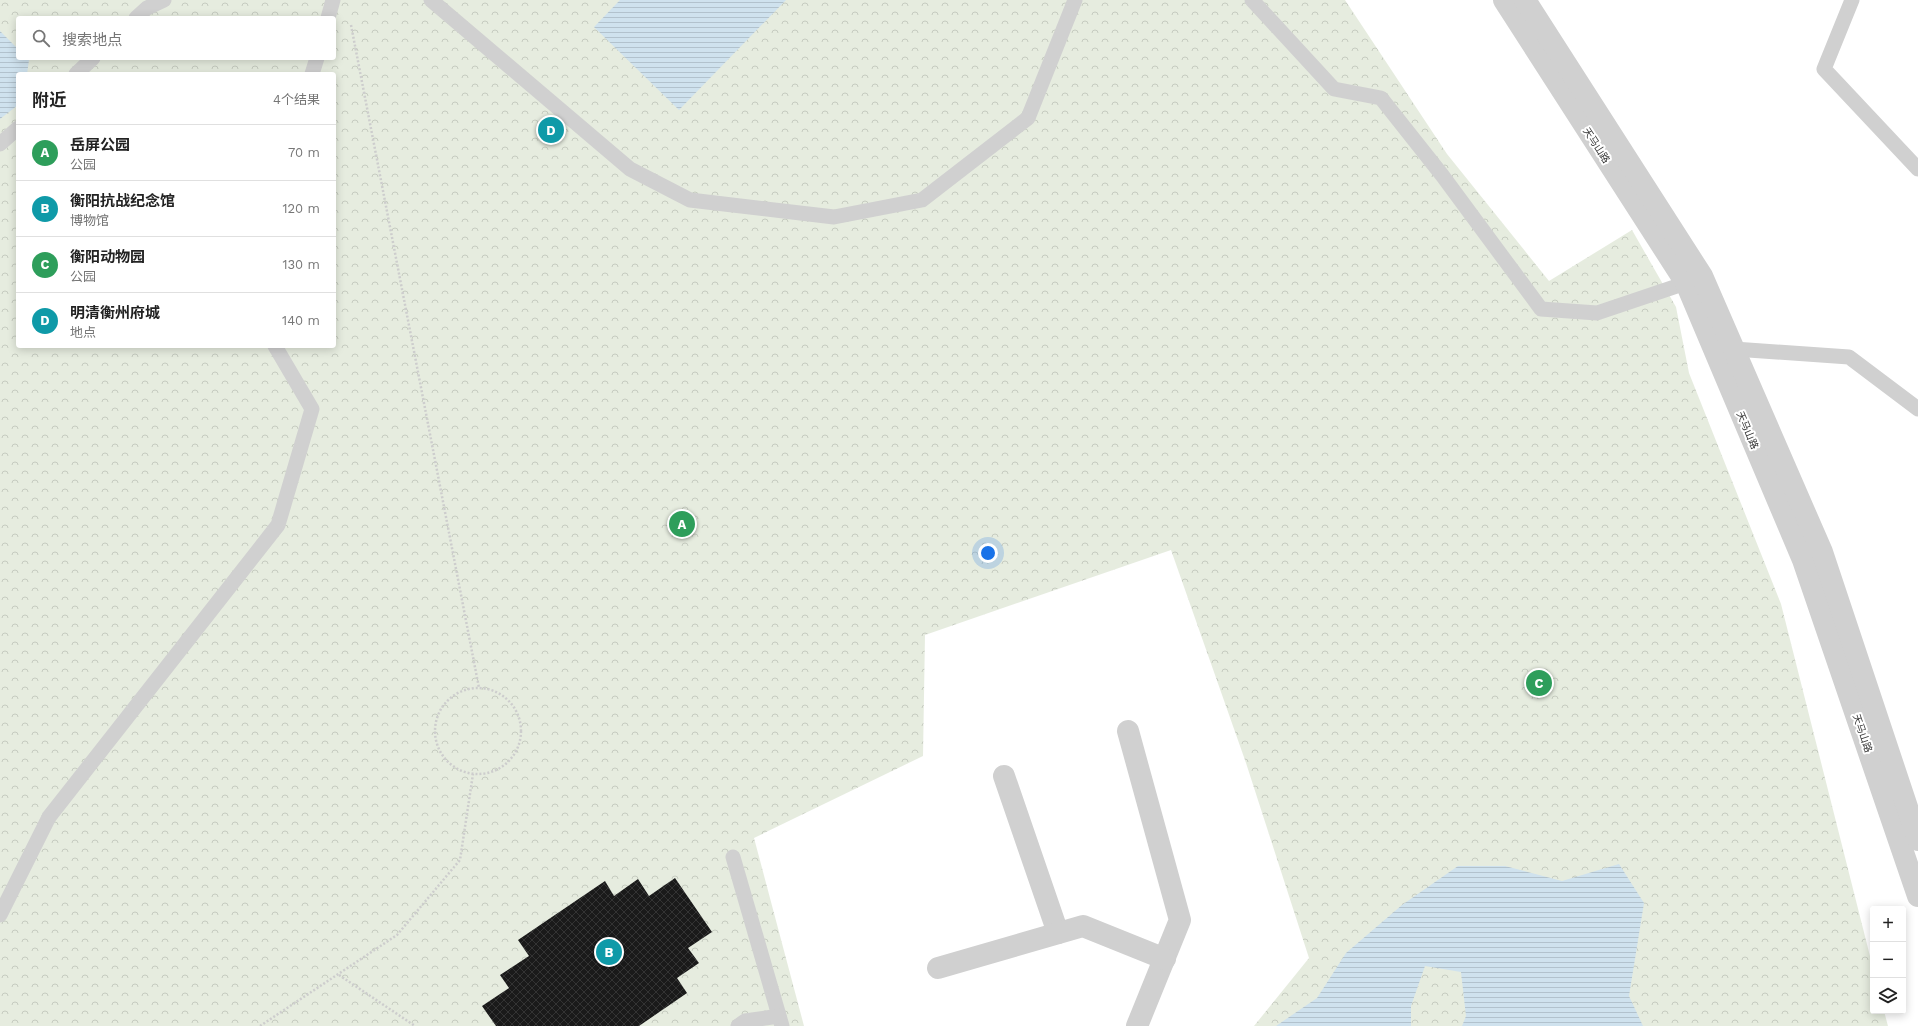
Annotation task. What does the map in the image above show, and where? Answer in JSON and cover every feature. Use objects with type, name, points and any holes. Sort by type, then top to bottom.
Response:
[{"type":"street","name":"天马山路","points":[[1504,0],[1686,283],[1803,560],[1918,896]]},
{"type":"street","name":"天马山路","points":[[1525,0],[1702,276],[1822,552],[1918,840]]},
{"type":"street","points":[[1128,731],[1180,920],[1137,1026]]},
{"type":"street","points":[[1004,776],[1058,933]]},
{"type":"street","points":[[938,968],[1083,926],[1164,959]]},
{"type":"lane","points":[[138,16],[147,8],[164,0]]},
{"type":"lane","points":[[329,16],[333,0]]},
{"type":"lane","points":[[431,0],[630,169],[690,200],[834,217],[922,200],[1028,118],[1075,0]]},
{"type":"lane","points":[[1252,0],[1334,89],[1381,98],[1442,175],[1541,309],[1597,314],[1686,283]]},
{"type":"lane","points":[[1852,0],[1824,69],[1918,169]]},
{"type":"lane","points":[[78,72],[91,60]]},
{"type":"lane","points":[[313,72],[316,60]]},
{"type":"lane","points":[[0,144],[16,130]]},
{"type":"lane","points":[[0,915],[49,817],[278,525],[312,409],[276,348]]},
{"type":"lane","points":[[1734,349],[1849,357],[1918,409]]},
{"type":"lane","points":[[733,857],[780,1021],[745,1021],[738,1026]]},
{"type":"path","points":[[351,24],[479,688]]},
{"type":"path","points":[[479,688],[493,690],[505,697],[514,708],[520,720],[521,734],[518,748],[511,760],[500,769],[487,774],[473,774],[460,770],[448,762],[439,750],[436,736],[436,721],[442,708],[452,697],[464,690],[479,688]]},
{"type":"path","points":[[260,1026],[339,975],[397,935],[460,860],[473,774]]},
{"type":"path","points":[[339,975],[415,1026]]},
{"type":"green space","points":[[0,0],[1345,0],[1447,154],[1549,281],[1632,230],[1676,307],[1689,373],[1781,604],[1870,956],[1870,1014],[1885,1014],[1888,1026],[1254,1026],[1309,958],[1246,763],[1171,550],[925,635],[923,756],[754,838],[804,1026],[0,1026]]},
{"type":"water","points":[[620,0],[786,0],[679,110],[594,27]]},
{"type":"water","points":[[0,31],[16,47],[16,60],[29,60],[27,72],[16,72],[16,107],[0,119]]},
{"type":"water","points":[[1619,864],[1644,903],[1629,996],[1643,1026],[1462,1026],[1466,1016],[1461,972],[1425,966],[1411,1006],[1411,1026],[1276,1026],[1317,998],[1346,953],[1402,905],[1458,866],[1505,866],[1562,881]]},
{"type":"building","points":[[675,878],[712,932],[688,948],[699,963],[677,978],[687,993],[639,1026],[496,1026],[482,1006],[509,988],[500,975],[529,956],[518,940],[605,881],[614,896],[638,879],[649,896]]},
{"type":"place","name":"明清衡州府城","points":[[551,130]]},
{"type":"place","name":"岳屏公园","points":[[682,524]]},
{"type":"place","name":"衡阳动物园","points":[[1539,683]]},
{"type":"place","name":"衡阳抗战纪念馆","points":[[609,952]]}]
